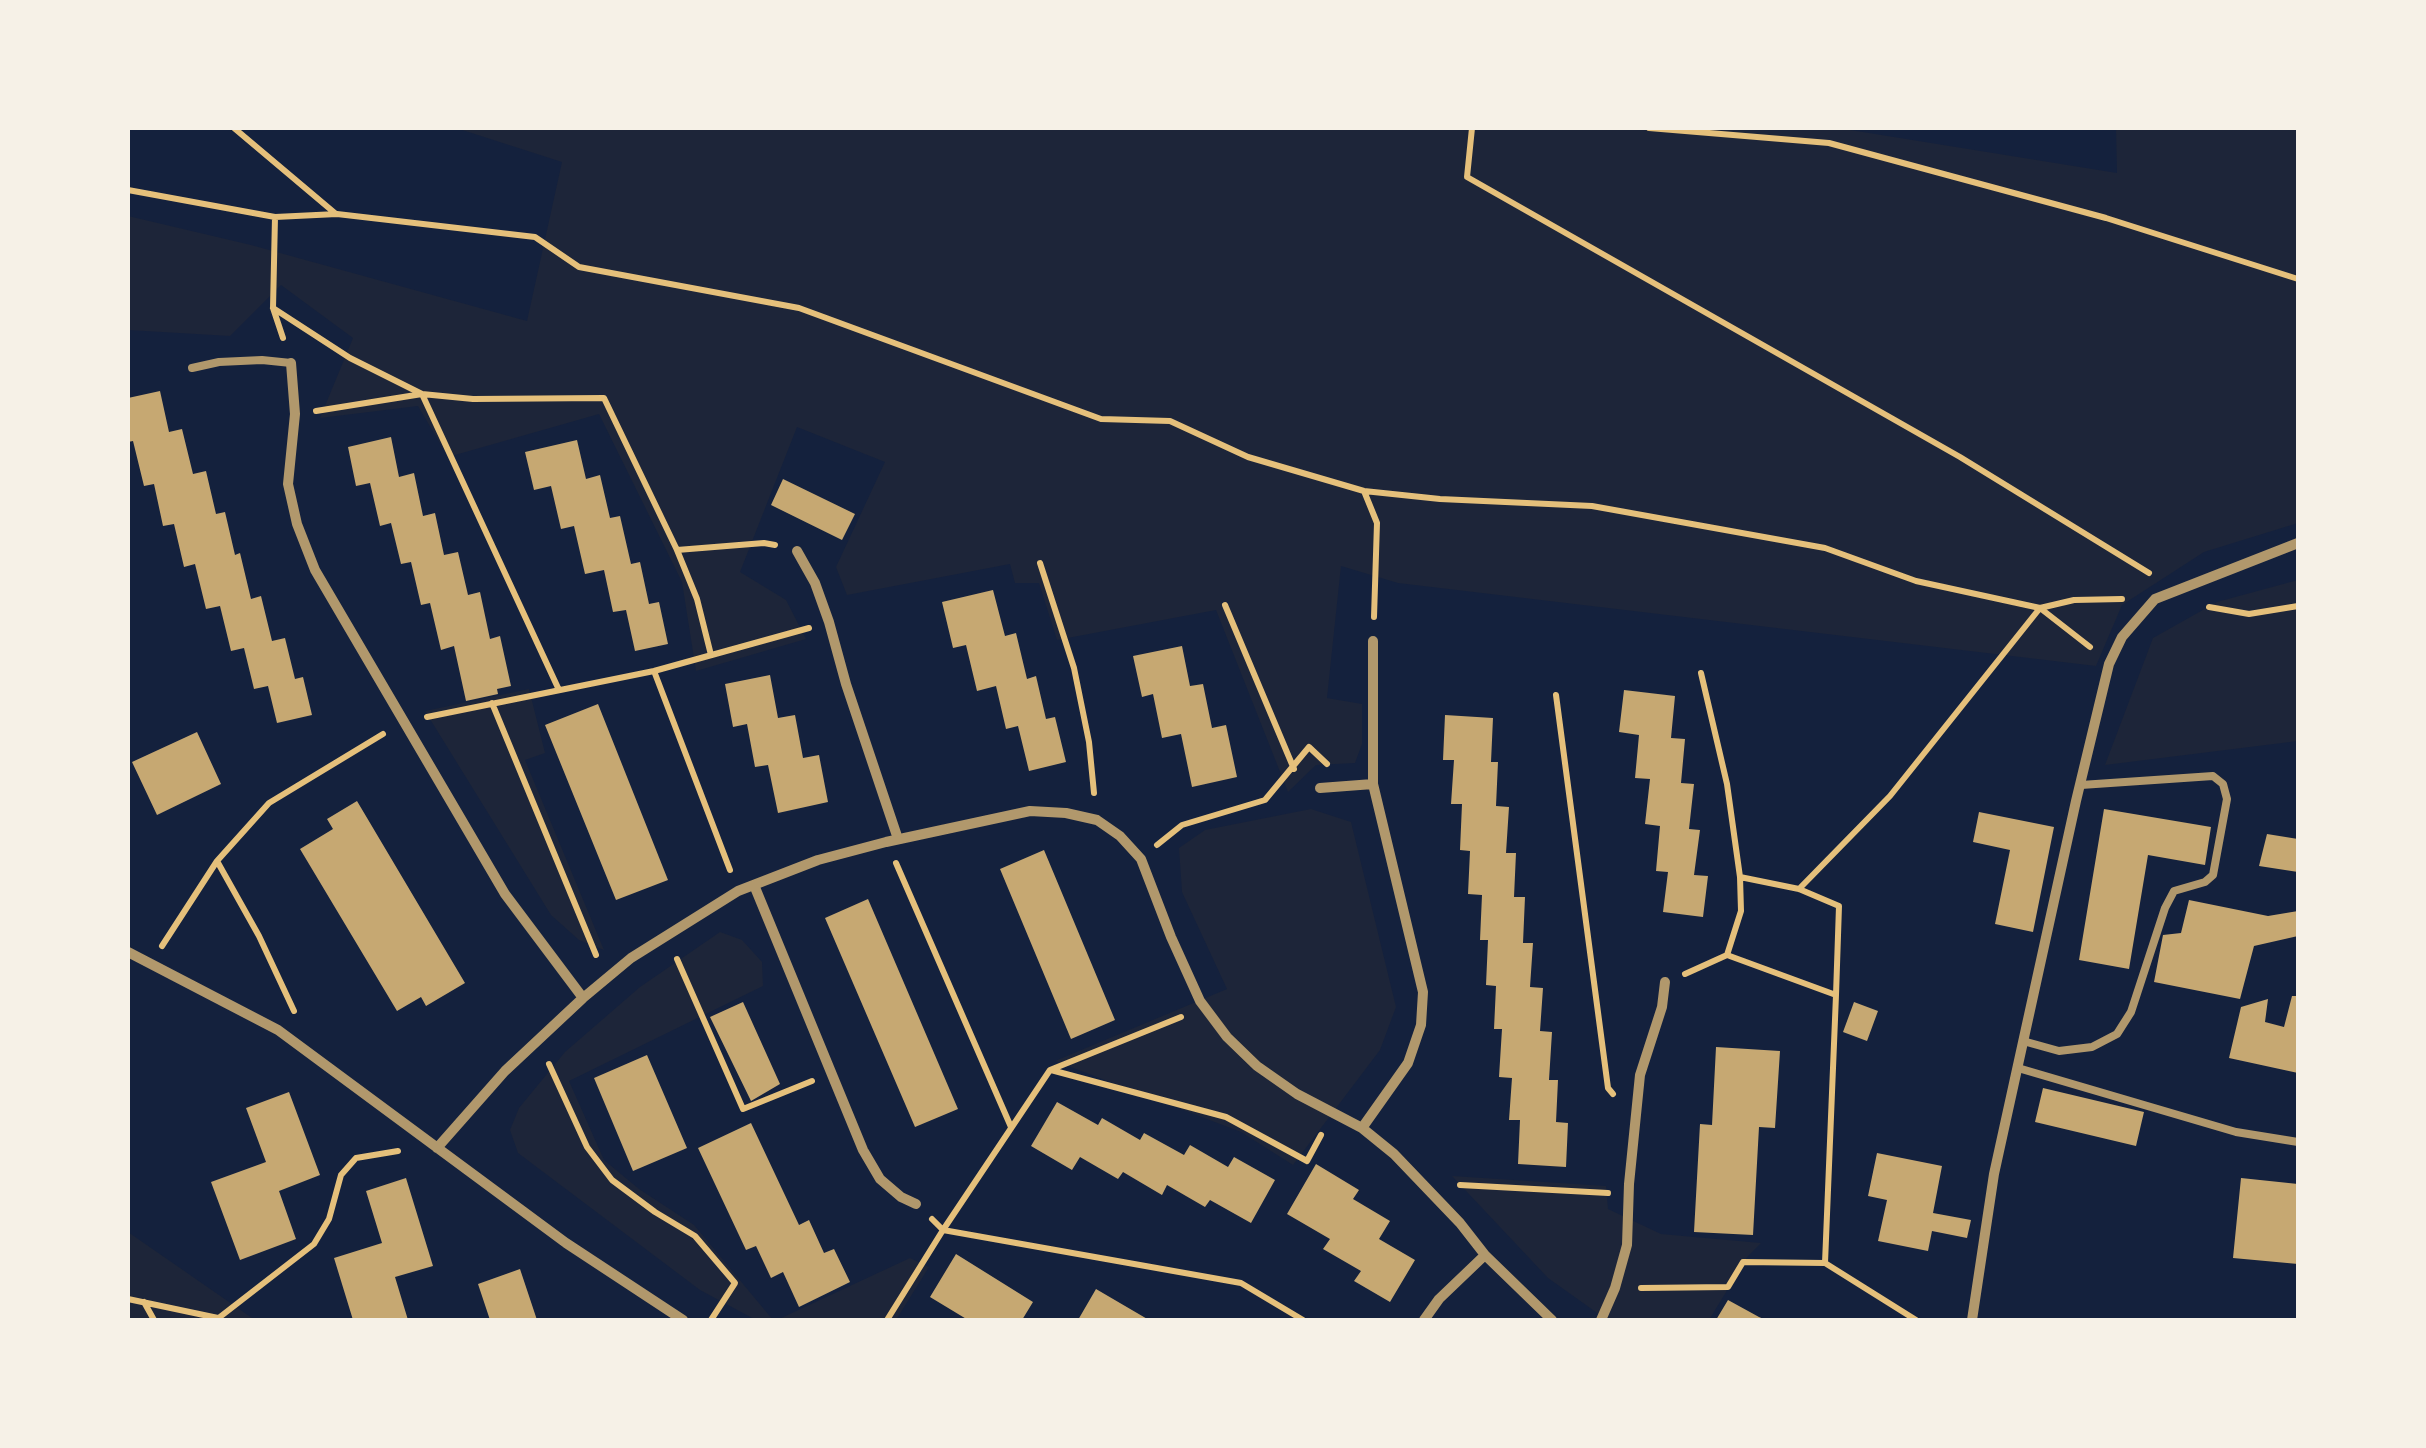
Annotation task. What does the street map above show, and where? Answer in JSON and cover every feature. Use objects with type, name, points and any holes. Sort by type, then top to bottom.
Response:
[{"type":"street","points":[[291,363],[295,414],[288,484],[297,524],[315,570],[505,894],[583,998]]},
{"type":"street","points":[[1972,1320],[1994,1174],[2110,664],[2122,637],[2156,599],[2298,543]]},
{"type":"street","points":[[797,550],[830,622],[892,840]]},
{"type":"street","points":[[1362,1128],[1408,1063],[1421,1025],[1423,992],[1374,784],[1373,641]]},
{"type":"street","points":[[1320,788],[1374,784]]},
{"type":"street","points":[[437,1148],[505,1071],[583,998],[666,935],[738,891],[818,860],[892,840],[1030,811],[1066,812],[1097,820],[1120,836],[1140,859],[1171,938],[1205,1007],[1226,1037],[1296,1094],[1362,1128],[1424,1183],[1485,1254],[1552,1320]]},
{"type":"street","points":[[754,885],[862,1150],[880,1179],[916,1204]]},
{"type":"street","points":[[128,952],[214,995],[315,1055],[566,1243],[683,1320]]},
{"type":"street","points":[[1600,1320],[1615,1288],[1627,1245],[1640,1075],[1662,1007],[1665,982]]},
{"type":"street","points":[[1424,1320],[1440,1298],[1485,1254]]},
{"type":"lane","points":[[192,368],[233,361],[291,363]]},
{"type":"lane","points":[[2023,1042],[2059,1051],[2092,1047],[2117,1034],[2132,1012],[2174,891],[2206,882],[2213,875],[2227,799],[2223,784],[2214,776],[2081,785]]},
{"type":"lane","points":[[2018,1068],[2236,1132],[2298,1142]]},
{"type":"path","points":[[234,128],[337,214]]},
{"type":"path","points":[[1472,128],[1467,176],[1960,457],[2136,562],[2172,592]]},
{"type":"path","points":[[1649,128],[1828,143],[2106,218],[2298,279]]},
{"type":"path","points":[[128,190],[275,218],[337,214],[535,237],[579,267],[799,308],[1101,419],[1170,421],[1248,457],[1364,491],[1592,506],[1825,548],[1916,582],[2040,608],[2074,600],[2156,599],[2249,614],[2298,606]]},
{"type":"path","points":[[275,218],[273,308],[291,363]]},
{"type":"path","points":[[273,308],[350,358],[422,394],[559,690]]},
{"type":"path","points":[[295,414],[422,394],[473,399],[604,398],[677,550],[697,600],[711,655]]},
{"type":"path","points":[[1364,491],[1378,524],[1373,641]]},
{"type":"path","points":[[677,550],[764,542],[797,550]]},
{"type":"path","points":[[1040,563],[1074,668],[1089,742],[1097,820]]},
{"type":"path","points":[[1225,606],[1294,769]]},
{"type":"path","points":[[2040,608],[2110,664]]},
{"type":"path","points":[[1799,889],[1890,796],[2040,608]]},
{"type":"path","points":[[150,964],[217,861],[269,803],[404,721],[654,670],[830,622]]},
{"type":"path","points":[[654,670],[738,891]]},
{"type":"path","points":[[1701,674],[1727,784],[1740,877],[1740,911],[1728,955]]},
{"type":"path","points":[[1556,695],[1608,1088],[1635,1122]]},
{"type":"path","points":[[492,703],[606,980]]},
{"type":"path","points":[[1140,859],[1182,825],[1265,800],[1309,747],[1350,786]]},
{"type":"path","points":[[892,840],[1011,1128]]},
{"type":"path","points":[[217,861],[259,936],[315,1055]]},
{"type":"path","points":[[1740,877],[1799,889],[1838,906],[1826,1263]]},
{"type":"path","points":[[666,935],[743,1109],[832,1073]]},
{"type":"path","points":[[1665,982],[1728,955],[1836,995]]},
{"type":"path","points":[[887,1320],[1050,1070],[1205,1007]]},
{"type":"path","points":[[538,1040],[586,1147],[612,1180],[695,1236],[735,1283],[712,1320]]},
{"type":"path","points":[[1050,1070],[1226,1117],[1306,1161],[1334,1111]]},
{"type":"path","points":[[128,1299],[217,1319],[314,1244],[329,1219],[342,1175],[356,1158],[437,1148]]},
{"type":"path","points":[[1424,1183],[1628,1194]]},
{"type":"path","points":[[916,1204],[943,1230],[1241,1283],[1303,1320]]},
{"type":"path","points":[[1615,1288],[1728,1287],[1743,1262],[1826,1263],[1916,1320]]},
{"type":"path","points":[[144,1302],[154,1320]]},
{"type":"shaded area","points":[[456,128],[1838,128],[2117,173],[2116,128],[2298,128],[2298,523],[2204,552],[2122,605],[2096,666],[1398,583],[1341,566],[1327,698],[1362,704],[1362,744],[1355,763],[1316,765],[1288,792],[1216,610],[1057,640],[1039,583],[1015,583],[1010,564],[847,595],[836,567],[885,462],[797,427],[740,572],[786,600],[806,639],[696,671],[682,582],[599,414],[448,457],[418,406],[320,418],[353,338],[281,285],[230,336],[128,330],[128,216],[251,245],[527,321],[562,162]]},
{"type":"shaded area","points":[[2298,580],[2298,741],[2105,765],[2153,638],[2217,602]]},
{"type":"shaded area","points":[[529,689],[545,753],[525,760],[604,950],[579,940],[551,915],[425,711]]},
{"type":"shaded area","points":[[1311,809],[1351,822],[1396,1007],[1380,1050],[1293,1165],[1241,1132],[1055,1061],[1227,989],[1182,892],[1179,848],[1205,830]]},
{"type":"shaded area","points":[[720,932],[742,940],[762,962],[763,986],[569,1081],[604,1160],[639,1189],[694,1225],[773,1320],[756,1320],[700,1290],[518,1153],[510,1130],[519,1108],[565,1052],[640,987]]},
{"type":"shaded area","points":[[1452,1176],[1606,1186],[1608,1209],[1661,1234],[1761,1243],[1748,1256],[1709,1320],[1607,1320],[1548,1278]]},
{"type":"shaded area","points":[[128,1232],[255,1320],[128,1320]]},
{"type":"shaded area","points":[[910,1258],[929,1267],[896,1320],[777,1320]]},
{"type":"building","points":[[160,391],[169,432],[182,429],[193,474],[206,471],[216,514],[225,512],[235,555],[240,553],[251,599],[261,596],[272,641],[285,638],[295,679],[303,677],[312,715],[277,723],[268,686],[254,689],[244,648],[231,651],[220,606],[206,609],[195,564],[184,567],[174,524],[163,526],[154,484],[144,486],[133,441],[128,442],[128,398]]},
{"type":"building","points":[[391,437],[399,477],[414,473],[423,516],[435,513],[444,555],[458,552],[468,595],[480,592],[490,639],[500,636],[511,686],[497,689],[498,694],[466,701],[454,646],[441,650],[430,603],[421,605],[411,562],[401,564],[391,523],[380,526],[370,483],[356,486],[348,447]]},
{"type":"building","points":[[577,440],[586,479],[600,475],[610,518],[620,516],[631,564],[640,562],[649,604],[659,602],[668,644],[635,651],[626,610],[613,612],[604,570],[585,574],[574,526],[561,529],[551,486],[534,490],[525,452]]},
{"type":"building","points":[[783,479],[855,514],[842,540],[771,505]]},
{"type":"building","points":[[993,590],[1005,636],[1016,633],[1027,679],[1036,676],[1046,719],[1055,717],[1066,762],[1029,771],[1018,726],[1006,729],[996,686],[977,691],[966,645],[953,648],[942,602]]},
{"type":"building","points":[[1182,646],[1190,686],[1203,684],[1212,728],[1226,725],[1237,777],[1192,787],[1181,734],[1162,738],[1153,694],[1142,697],[1133,656]]},
{"type":"building","points":[[770,675],[778,718],[795,715],[803,758],[819,755],[828,802],[778,813],[768,765],[755,767],[747,724],[733,727],[725,684]]},
{"type":"building","points":[[1624,690],[1675,696],[1671,738],[1685,739],[1681,783],[1694,784],[1689,829],[1700,830],[1694,875],[1708,876],[1703,917],[1663,912],[1668,872],[1656,871],[1660,826],[1645,824],[1650,779],[1635,778],[1639,735],[1619,732]]},
{"type":"building","points":[[598,704],[668,880],[616,900],[545,725]]},
{"type":"building","points":[[1445,715],[1493,718],[1491,762],[1498,762],[1496,806],[1509,807],[1506,853],[1516,853],[1514,897],[1525,897],[1523,943],[1533,943],[1530,987],[1543,988],[1540,1031],[1552,1032],[1549,1080],[1558,1080],[1556,1122],[1568,1123],[1566,1167],[1518,1164],[1520,1120],[1509,1120],[1512,1078],[1499,1077],[1502,1029],[1494,1029],[1496,986],[1486,985],[1488,940],[1480,940],[1482,895],[1468,894],[1470,851],[1460,850],[1462,804],[1451,804],[1454,760],[1443,760]]},
{"type":"building","points":[[197,732],[221,784],[157,815],[132,762]]},
{"type":"building","points":[[357,801],[465,983],[426,1006],[421,997],[397,1011],[300,849],[333,829],[327,819]]},
{"type":"building","points":[[2104,809],[2211,827],[2205,865],[2148,855],[2129,969],[2079,960]]},
{"type":"building","points":[[1979,812],[2054,827],[2033,932],[1995,924],[2010,850],[1973,842]]},
{"type":"building","points":[[2267,834],[2298,839],[2298,872],[2259,866]]},
{"type":"building","points":[[1044,850],[1115,1020],[1071,1039],[1000,869]]},
{"type":"building","points":[[868,899],[958,1109],[915,1127],[825,918]]},
{"type":"building","points":[[2189,900],[2268,916],[2298,911],[2298,936],[2254,946],[2240,999],[2154,982],[2163,935],[2181,933]]},
{"type":"building","points":[[2292,996],[2298,996],[2298,1073],[2229,1058],[2241,1007],[2268,999],[2265,1022],[2284,1027]]},
{"type":"building","points":[[743,1002],[780,1084],[751,1101],[710,1017]]},
{"type":"building","points":[[1854,1002],[1878,1011],[1867,1041],[1843,1032]]},
{"type":"building","points":[[1716,1047],[1780,1051],[1775,1128],[1759,1127],[1753,1235],[1694,1232],[1700,1124],[1712,1125]]},
{"type":"building","points":[[647,1055],[687,1148],[633,1171],[594,1078]]},
{"type":"building","points":[[2043,1088],[2144,1112],[2136,1146],[2035,1122]]},
{"type":"building","points":[[289,1092],[320,1175],[279,1191],[296,1239],[240,1260],[211,1182],[266,1162],[246,1108]]},
{"type":"building","points":[[1057,1102],[1098,1125],[1102,1118],[1140,1140],[1144,1133],[1184,1155],[1190,1145],[1228,1167],[1234,1157],[1275,1180],[1251,1223],[1210,1200],[1205,1207],[1167,1185],[1162,1195],[1123,1172],[1118,1179],[1080,1157],[1072,1170],[1031,1146]]},
{"type":"building","points":[[751,1123],[799,1225],[809,1220],[824,1253],[834,1249],[850,1282],[799,1307],[783,1272],[771,1278],[756,1246],[746,1250],[698,1148]]},
{"type":"building","points":[[1877,1153],[1942,1166],[1933,1213],[1971,1220],[1967,1238],[1932,1231],[1928,1251],[1878,1241],[1887,1200],[1868,1196]]},
{"type":"building","points":[[1316,1164],[1359,1190],[1353,1199],[1390,1221],[1379,1239],[1415,1260],[1390,1302],[1354,1281],[1361,1271],[1323,1249],[1330,1239],[1287,1214]]},
{"type":"building","points":[[406,1178],[433,1266],[395,1277],[408,1320],[353,1320],[334,1258],[382,1243],[366,1191]]},
{"type":"building","points":[[2241,1178],[2298,1184],[2298,1264],[2233,1258]]},
{"type":"building","points":[[956,1254],[1033,1302],[1022,1320],[968,1320],[930,1297]]},
{"type":"building","points":[[520,1269],[537,1320],[490,1320],[478,1284]]},
{"type":"building","points":[[1096,1289],[1149,1320],[1078,1320]]},
{"type":"building","points":[[1728,1300],[1759,1317],[1766,1320],[1716,1320]]}]
